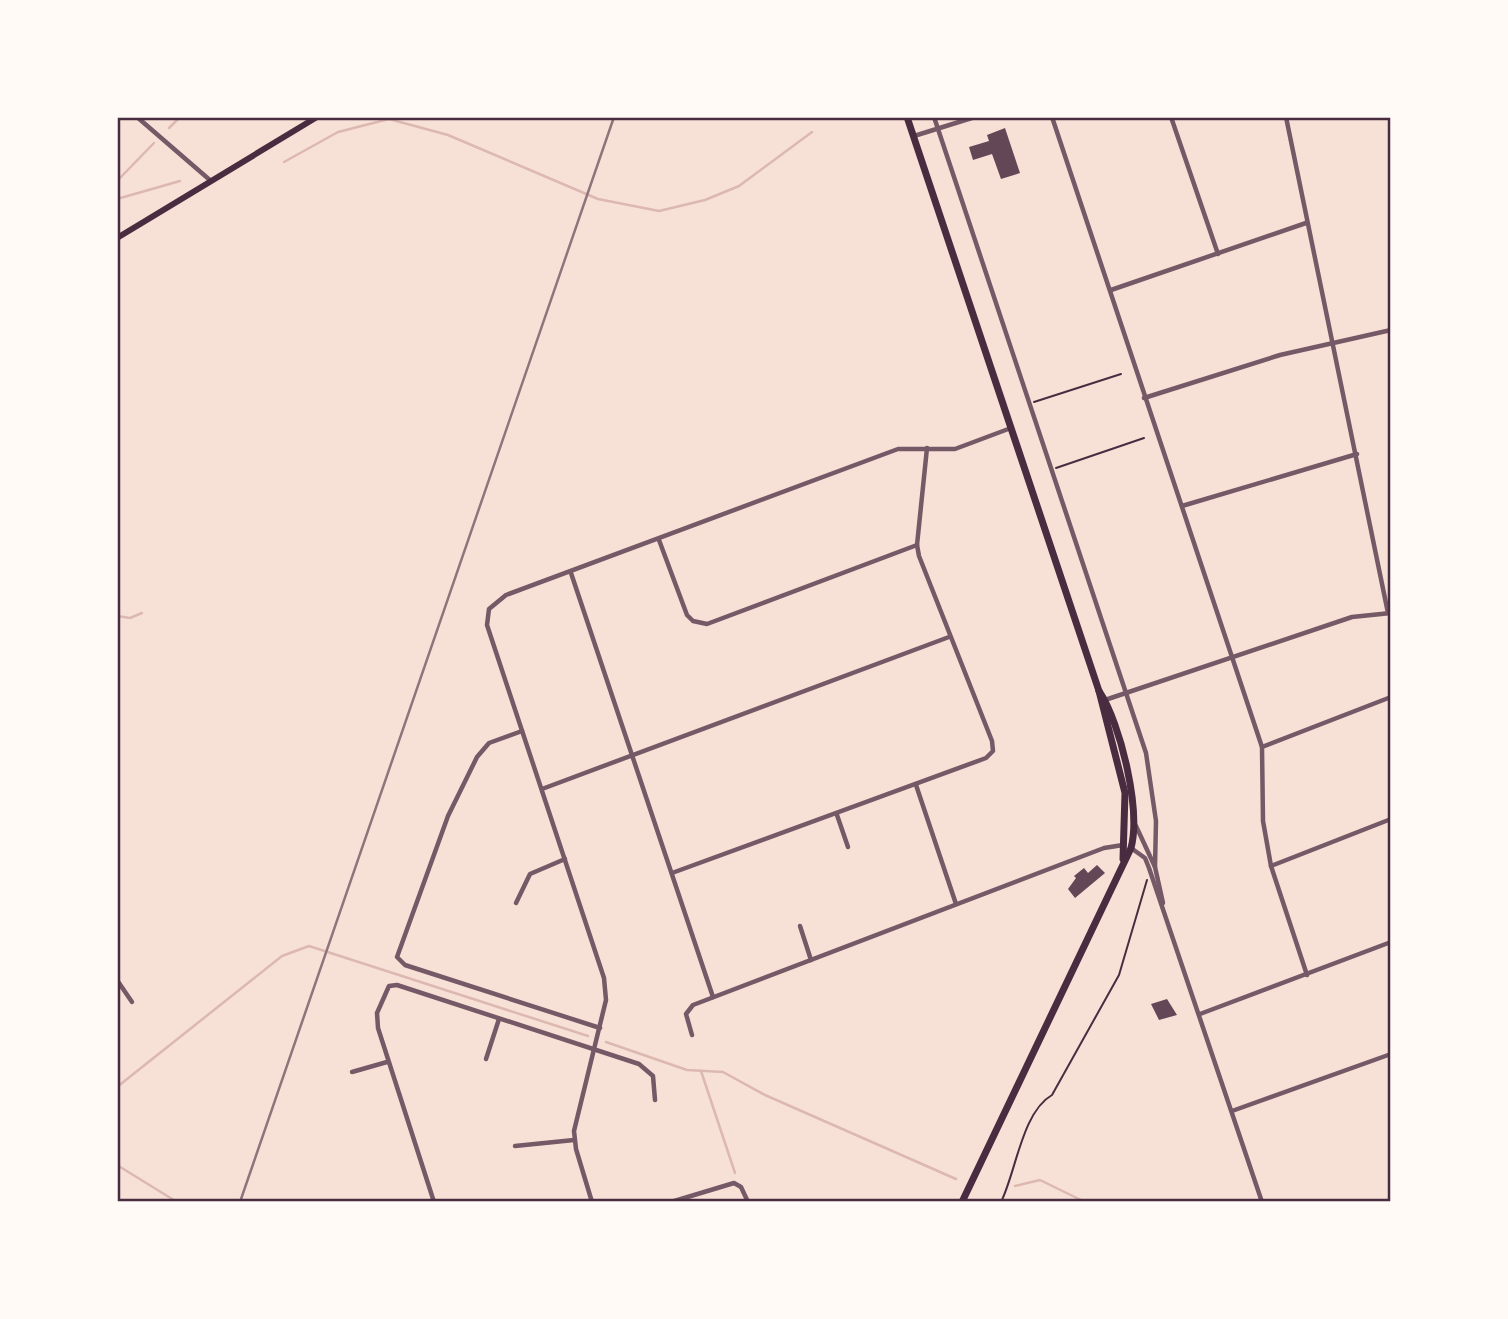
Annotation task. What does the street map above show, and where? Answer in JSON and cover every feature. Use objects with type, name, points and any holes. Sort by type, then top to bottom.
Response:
[{"type":"highway","points":[[907,117],[1099,691],[1125,793],[1127,847]]},
{"type":"highway","points":[[962,1202],[1115,884],[1135,825],[1131,785],[1105,700],[1099,691]]},
{"type":"main road","points":[[117,238],[317,117]]},
{"type":"street","points":[[137,117],[211,181]]},
{"type":"street","points":[[934,117],[1146,753],[1153,790],[1155,867],[1163,907]]},
{"type":"street","points":[[913,136],[975,117]]},
{"type":"street","points":[[1052,117],[1262,747],[1263,821],[1271,866],[1307,975]]},
{"type":"street","points":[[1171,117],[1219,254]]},
{"type":"street","points":[[1105,700],[1230,655],[1356,616],[1389,613],[1286,117]]},
{"type":"street","points":[[1111,290],[1307,223]]},
{"type":"street","points":[[1144,398],[1280,355],[1391,330]]},
{"type":"street","points":[[592,1202],[574,1140],[606,1000],[604,978],[487,625],[487,613],[494,602],[506,595],[898,449],[962,447],[1012,428]]},
{"type":"street","points":[[672,873],[837,815],[986,758],[993,749],[917,545],[927,448]]},
{"type":"street","points":[[1182,506],[1357,454]]},
{"type":"street","points":[[659,540],[687,615],[706,624],[917,545]]},
{"type":"street","points":[[571,573],[713,997]]},
{"type":"street","points":[[542,789],[949,636]]},
{"type":"street","points":[[1262,747],[1391,697]]},
{"type":"street","points":[[522,731],[489,743],[477,757],[448,816],[397,957],[405,965],[600,1028]]},
{"type":"street","points":[[916,785],[956,905]]},
{"type":"street","points":[[837,815],[848,847]]},
{"type":"street","points":[[1271,866],[1391,819]]},
{"type":"street","points":[[1135,825],[1155,867]]},
{"type":"street","points":[[692,1035],[687,1011],[713,997],[1104,848],[1127,847],[1145,858],[1262,1202]]},
{"type":"street","points":[[516,903],[530,874],[565,859]]},
{"type":"street","points":[[800,926],[811,960]]},
{"type":"street","points":[[1200,1014],[1391,942]]},
{"type":"street","points":[[117,980],[132,1002]]},
{"type":"street","points":[[434,1202],[387,1062],[377,1018],[385,990],[389,986],[397,985],[646,1068],[654,1079],[655,1100]]},
{"type":"street","points":[[486,1059],[499,1019]]},
{"type":"street","points":[[1232,1111],[1391,1054]]},
{"type":"street","points":[[352,1072],[387,1062]]},
{"type":"street","points":[[515,1146],[574,1140]]},
{"type":"street","points":[[671,1202],[738,1184],[748,1202]]},
{"type":"path","points":[[1030,403],[1121,374]]},
{"type":"path","points":[[1052,469],[1144,438]]},
{"type":"path","points":[[1001,1202],[1032,1115],[1043,1100],[1052,1095],[1119,975],[1144,883],[1148,879]]},
{"type":"building","points":[[1005,128],[1020,173],[1001,179],[992,154],[973,160],[969,147],[989,141],[987,135]]},
{"type":"building","points":[[1097,865],[1105,873],[1075,898],[1068,889],[1076,878],[1074,876],[1084,868],[1088,873]]},
{"type":"building","points":[[1167,999],[1177,1015],[1159,1020],[1151,1004]]},
{"type":"waterway","points":[[169,128],[180,117]]},
{"type":"waterway","points":[[284,162],[338,132],[389,119],[448,135],[598,199],[659,211],[705,200],[739,186],[812,132]]},
{"type":"waterway","points":[[117,181],[154,143]]},
{"type":"waterway","points":[[117,199],[180,181]]},
{"type":"waterway","points":[[117,616],[130,618],[142,613]]},
{"type":"waterway","points":[[117,1087],[282,956],[309,946],[588,1036]]},
{"type":"waterway","points":[[606,1042],[687,1070],[723,1072],[765,1095],[956,1179]]},
{"type":"waterway","points":[[701,1071],[735,1173]]},
{"type":"waterway","points":[[117,1165],[177,1202]]},
{"type":"waterway","points":[[1015,1186],[1040,1180],[1085,1202]]},
{"type":"railway","points":[[240,1202],[614,117]]}]
